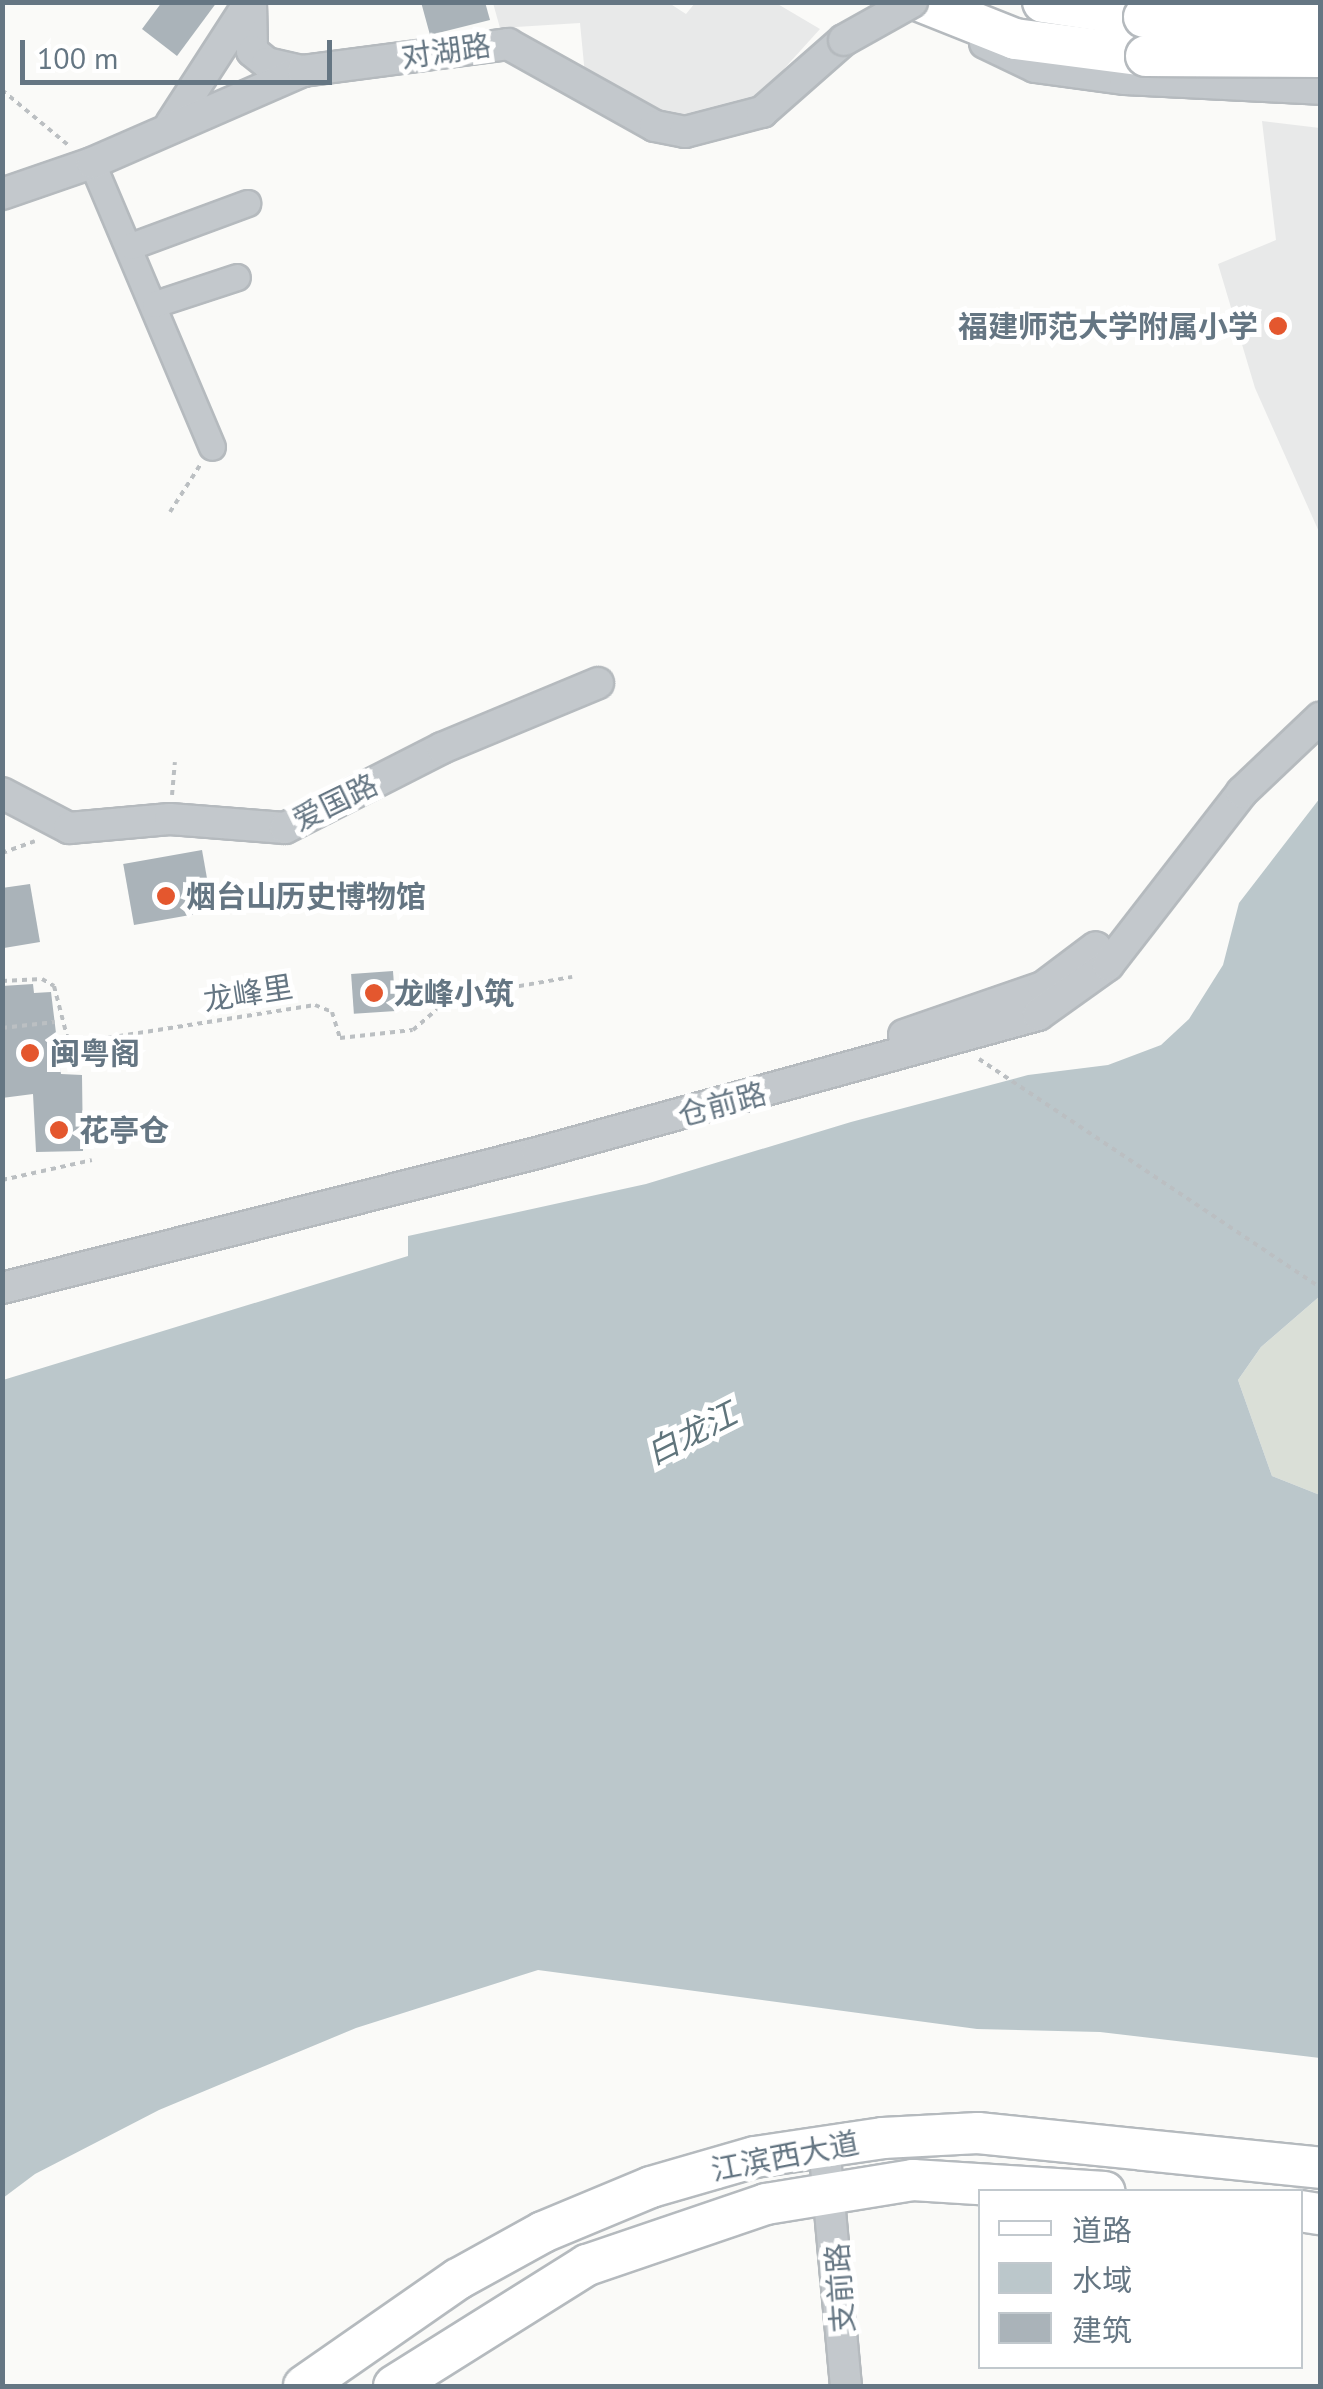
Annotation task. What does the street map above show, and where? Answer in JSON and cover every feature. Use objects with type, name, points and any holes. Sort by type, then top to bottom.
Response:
[{"type":"main road","points":[[1043,2],[1145,35],[1320,57]]},
{"type":"main road","points":[[919,4],[1015,39],[1320,35]]},
{"type":"main road","points":[[1145,35],[1320,20]]},
{"type":"main road","name":"江滨西大道","points":[[304,2386],[458,2280],[543,2232],[680,2177],[824,2144],[922,2134],[1008,2134],[1320,2168]]},
{"type":"main road","name":"江滨西大道","points":[[394,2386],[587,2265],[680,2228],[831,2190],[946,2180],[1064,2189]]},
{"type":"street","points":[[250,2],[252,51],[268,63],[303,71]]},
{"type":"street","points":[[171,124],[250,2]]},
{"type":"street","points":[[919,4],[1035,67],[1125,79],[1306,88],[1291,2]]},
{"type":"street","name":"对湖路","points":[[2,194],[92,163],[171,124],[303,71],[508,44],[655,126],[686,132],[762,112],[844,40],[919,4]]},
{"type":"street","points":[[92,163],[155,304],[212,447]]},
{"type":"street","points":[[130,246],[247,202]]},
{"type":"street","points":[[155,304],[236,277]]},
{"type":"street","name":"爱国路","points":[[2,793],[55,823],[80,828],[170,820],[285,828],[442,748],[598,683]]},
{"type":"street","name":"仓前路","points":[[2,1274],[532,1139],[1005,1004],[1076,968],[1110,933],[1217,789],[1270,734],[1320,697]]},
{"type":"street","name":"仓前路","points":[[2,1288],[955,1042],[1038,1015],[1094,978],[1126,945],[1242,792],[1320,718]]},
{"type":"street","name":"支前路","points":[[824,2144],[846,2386]]},
{"type":"path","points":[[2,90],[92,163]]},
{"type":"path","points":[[170,512],[212,447]]},
{"type":"path","points":[[170,820],[175,762]]},
{"type":"path","points":[[2,853],[36,840],[55,823]]},
{"type":"path","name":"龙峰里","points":[[2,981],[42,979],[54,986],[69,1044],[314,1005],[332,1012],[340,1038],[413,1030],[450,998],[572,976]]},
{"type":"path","points":[[2,1028],[55,1022]]},
{"type":"path","points":[[955,1042],[1320,1287]]},
{"type":"path","points":[[2,1180],[92,1160]]},
{"type":"shaded area","points":[[493,3],[669,3],[686,14],[695,3],[776,3],[820,29],[763,92],[735,109],[678,118],[585,75],[580,23],[500,28]]},
{"type":"shaded area","name":"福建师范大学附属小学","points":[[1262,121],[1320,128],[1320,534],[1255,388],[1218,264],[1276,240]]},
{"type":"shaded area","points":[[1320,1296],[1320,1495],[1272,1476],[1238,1380],[1261,1347]]},
{"type":"water","name":"白龙江","points":[[1320,798],[1320,1296],[1261,1347],[1238,1380],[1272,1476],[1320,1495],[1320,2058],[1100,2032],[977,2029],[538,1970],[356,2028],[159,2110],[35,2174],[3,2198],[3,1380],[408,1256],[408,1236],[646,1184],[851,1122],[1028,1075],[1108,1065],[1161,1045],[1189,1019],[1223,965],[1239,903]]},
{"type":"building","points":[[162,2],[217,2],[177,56],[142,29]]},
{"type":"building","points":[[421,2],[485,2],[490,20],[430,35]]},
{"type":"building","points":[[202,850],[213,911],[134,925],[123,864]]},
{"type":"building","points":[[30,884],[40,942],[4,948],[2,888]]},
{"type":"building","name":"龙峰小筑","points":[[393,971],[396,1011],[354,1014],[351,974]]},
{"type":"building","points":[[33,984],[34,993],[51,992],[61,1074],[82,1075],[83,1151],[36,1152],[33,1094],[2,1098],[2,986]]},
{"type":"place","name":"福建师范大学附属小学","points":[[1278,326]]},
{"type":"place","name":"烟台山历史博物馆","points":[[166,896]]},
{"type":"place","name":"龙峰小筑","points":[[374,993]]},
{"type":"place","name":"闽粤阁","points":[[30,1053]]},
{"type":"place","name":"花亭仓","points":[[59,1130]]}]
